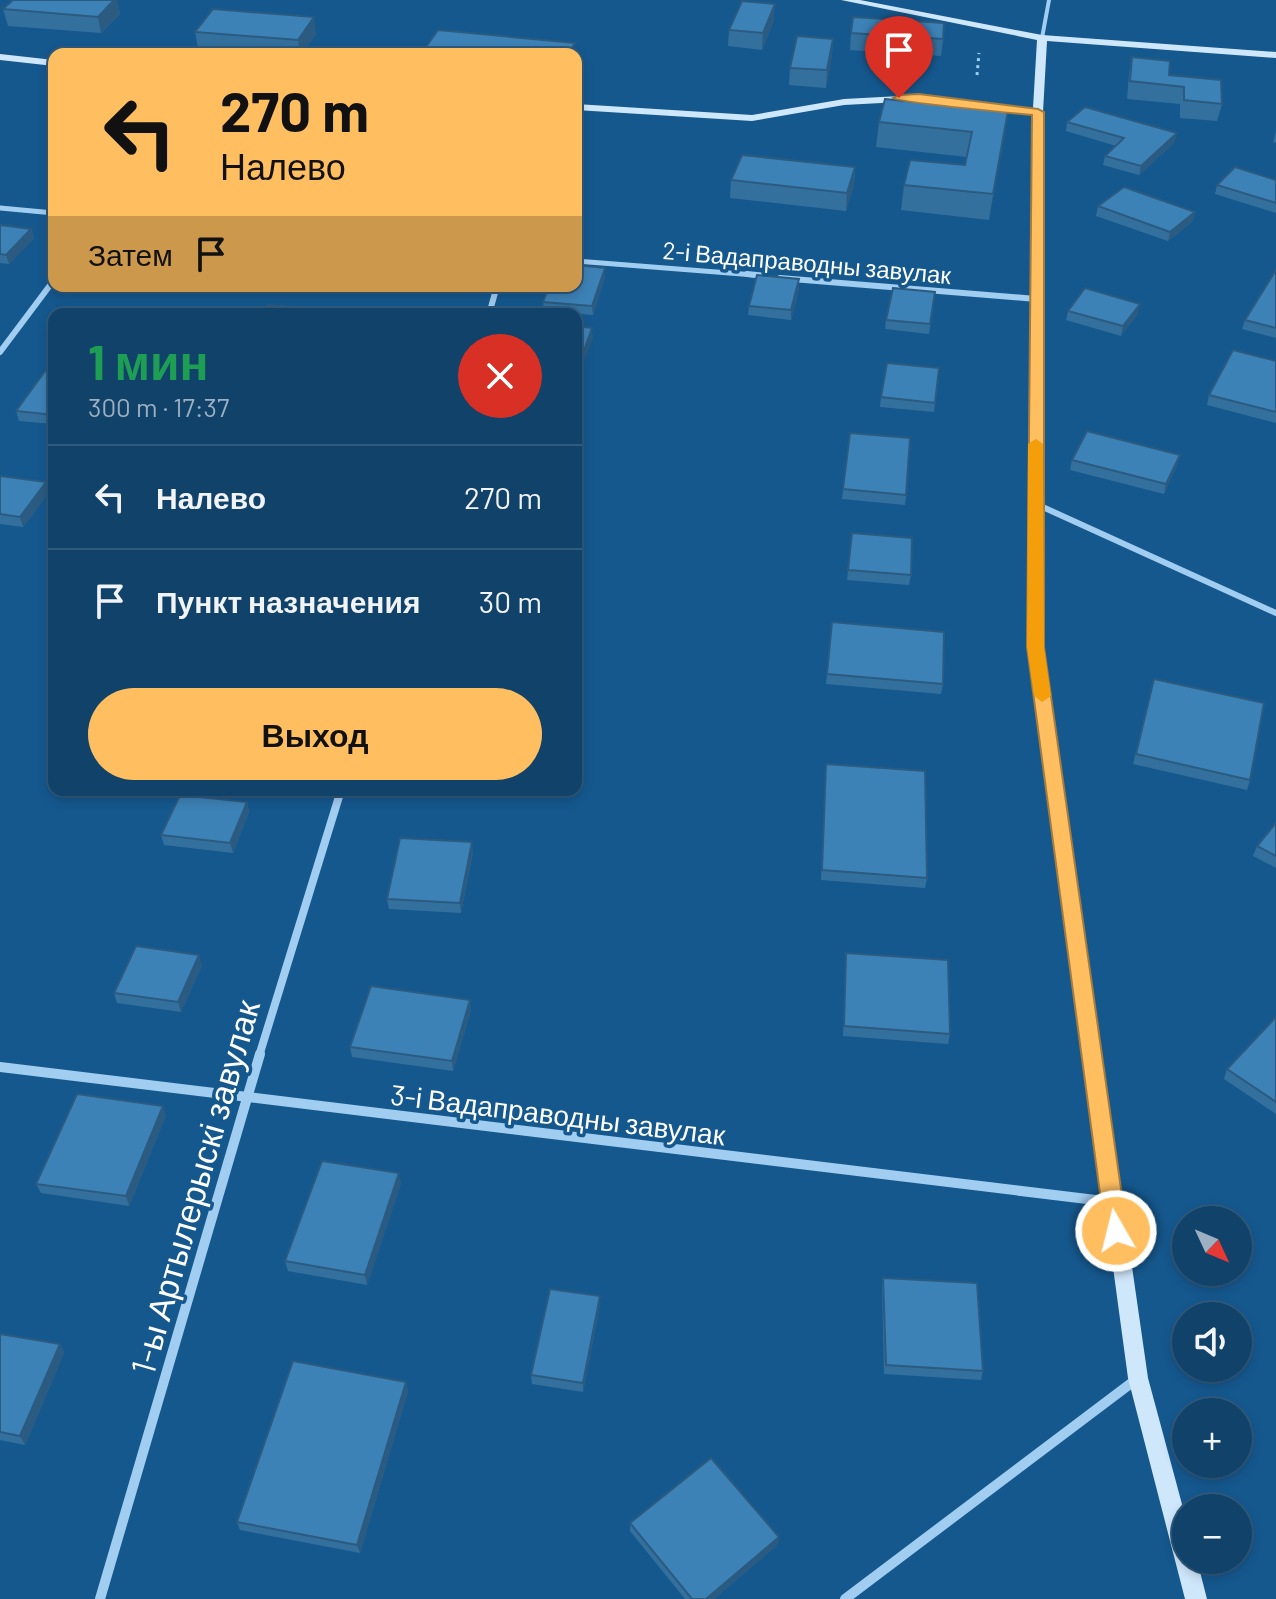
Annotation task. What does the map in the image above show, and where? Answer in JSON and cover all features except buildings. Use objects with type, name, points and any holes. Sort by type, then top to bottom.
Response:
[{"type":"main road","points":[[846,0],[1042,38],[1276,55]]},
{"type":"main road","points":[[1042,38],[1036,299],[1036,647],[1138,1378],[1196,1599]]},
{"type":"main road","points":[[0,57],[48,62]]},
{"type":"main road","points":[[582,107],[752,118],[879,99],[919,98],[1038,112]]},
{"type":"street","points":[[0,208],[48,212]]},
{"type":"street","name":"2-і Вадаправодны завулак","points":[[582,261],[1036,299]]},
{"type":"street","points":[[0,352],[48,288]]},
{"type":"street","points":[[1036,504],[1276,613]]},
{"type":"street","name":"1-ы Артылерыскі завулак","points":[[100,1599],[246,1098],[339,796]]},
{"type":"street","name":"3-і Вадаправодны завулак","points":[[0,1067],[1112,1202]]},
{"type":"street","points":[[845,1599],[1138,1378]]},
{"type":"lane","points":[[1042,38],[1049,0]]},
{"type":"path","points":[[974,105],[980,41]]},
{"type":"slow traffic","points":[[1036,444],[1036,647],[1042,696]]},
{"type":"route","points":[[899,98],[1038,112],[1036,647],[1116,1231]]}]
